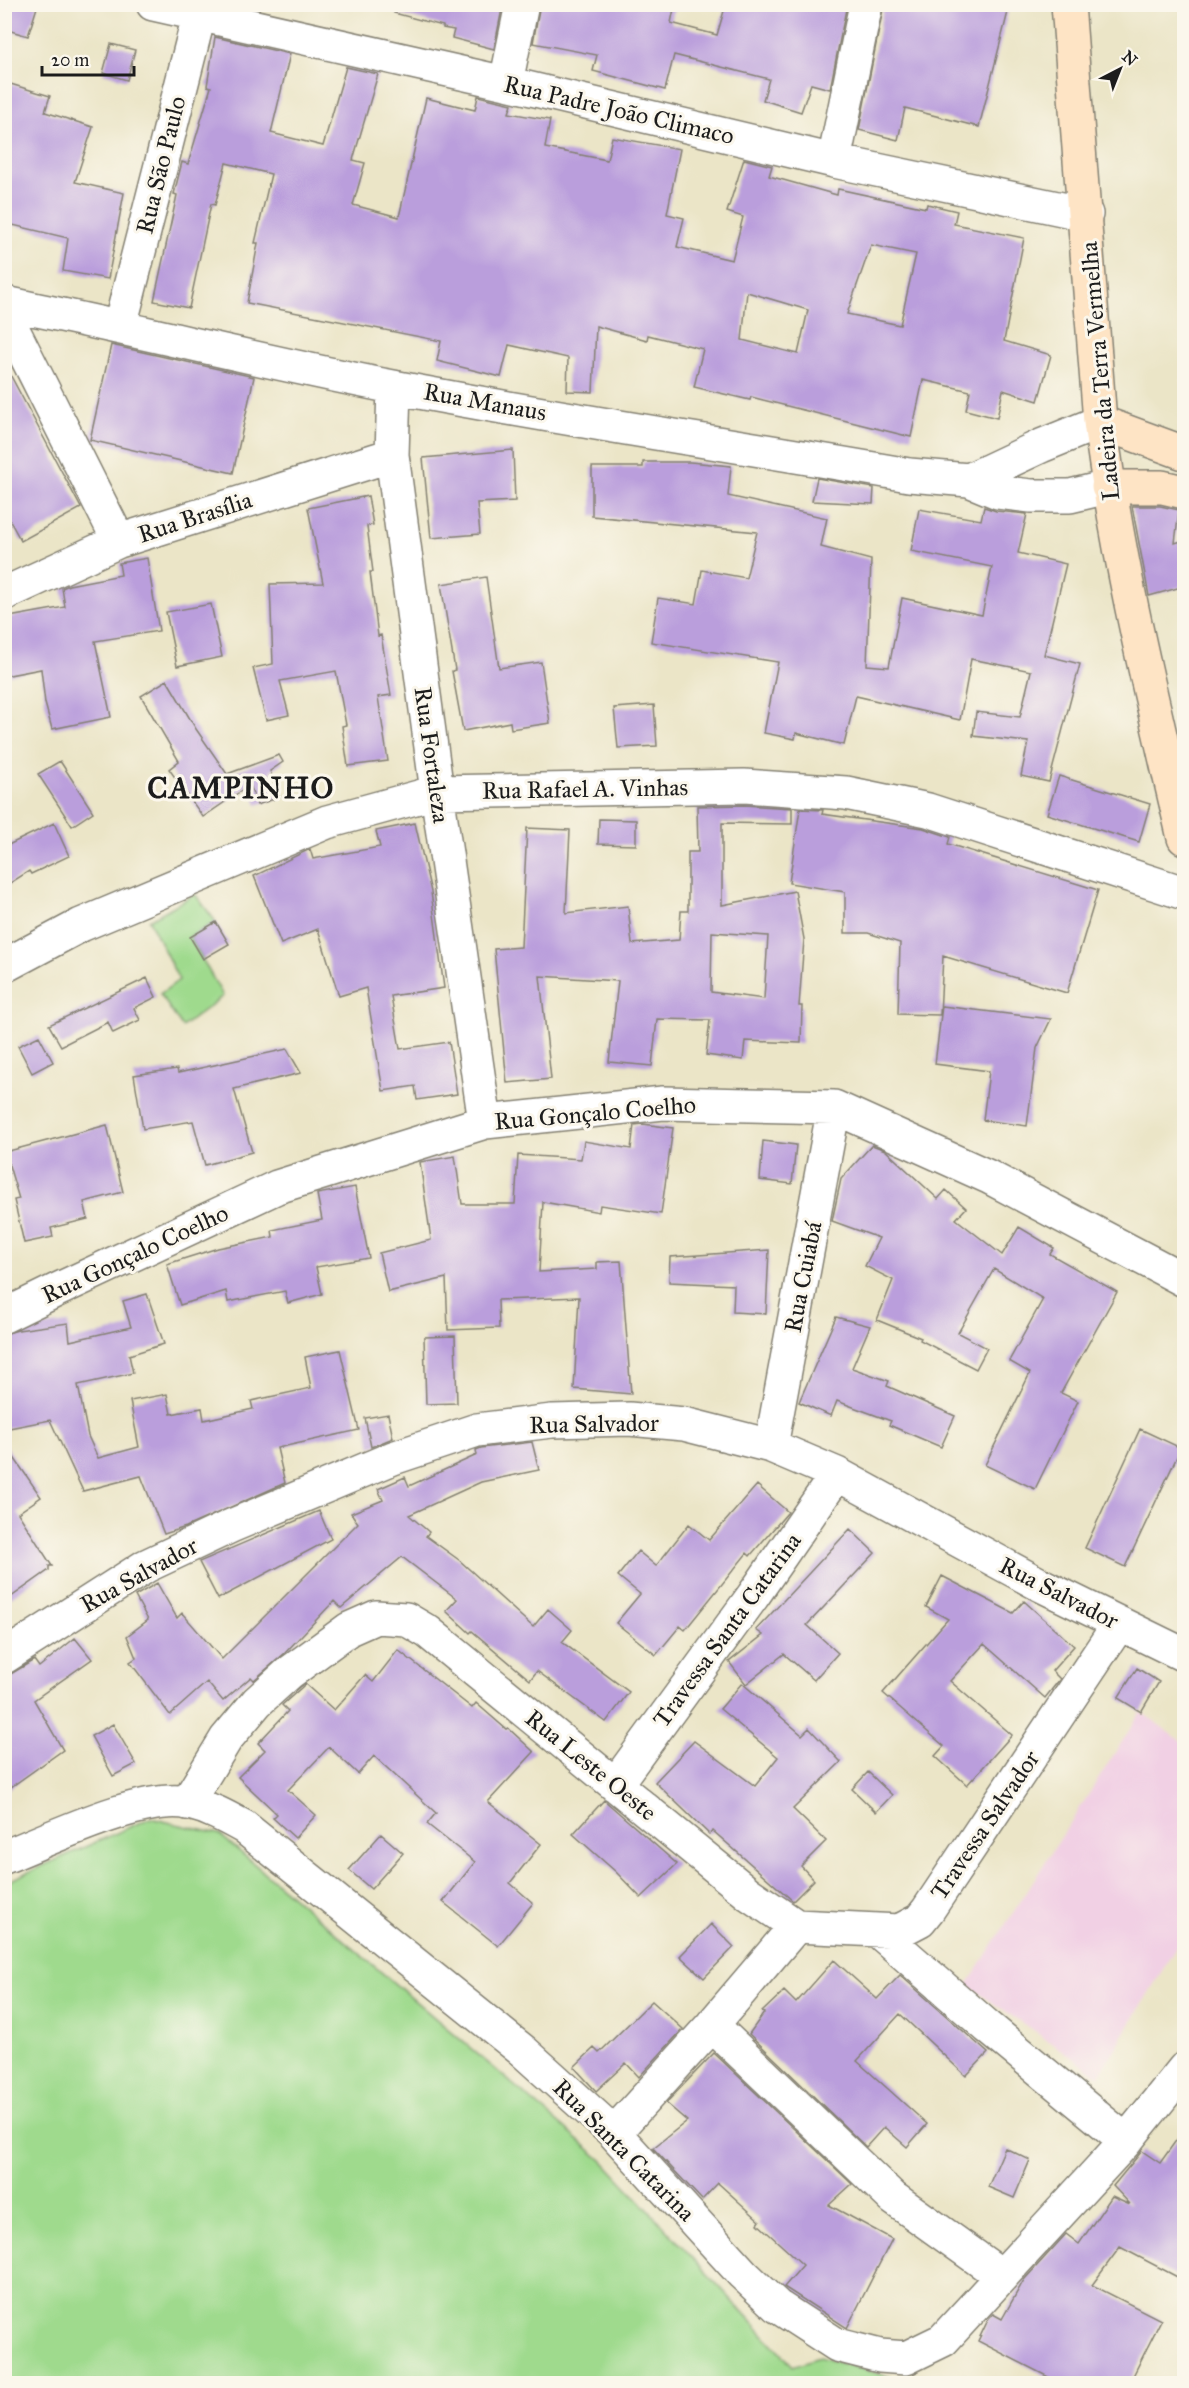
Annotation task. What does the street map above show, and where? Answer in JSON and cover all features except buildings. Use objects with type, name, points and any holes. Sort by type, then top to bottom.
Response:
[{"type":"main road","name":"Ladeira da Terra Vermelha","points":[[1068,4],[1086,214],[1100,422],[1108,487],[1127,596],[1185,838]]},
{"type":"main road","points":[[1100,422],[1185,453]]},
{"type":"main road","points":[[1108,487],[1162,487],[1185,492]]},
{"type":"street","name":"Rua Padre João Climaco","points":[[153,4],[201,10],[834,161],[1086,214]]},
{"type":"street","points":[[506,83],[522,4]]},
{"type":"street","points":[[834,161],[866,4]]},
{"type":"street","name":"Rua São Paulo","points":[[120,326],[201,10]]},
{"type":"street","name":"Rua Manaus","points":[[4,303],[120,326],[272,362],[394,387],[909,474],[969,480],[999,492],[1031,496],[1070,496],[1108,487]]},
{"type":"street","points":[[4,312],[119,541]]},
{"type":"street","name":"Rua Fortaleza","points":[[394,387],[392,455],[437,792],[485,1122]]},
{"type":"street","points":[[969,480],[1041,446],[1100,422]]},
{"type":"street","name":"Rua Brasília","points":[[4,594],[119,541],[392,455]]},
{"type":"street","name":"Rua Rafael A. Vinhas","points":[[4,966],[81,925],[327,822],[437,792],[744,786],[846,793],[928,810],[1185,893]]},
{"type":"street","name":"Rua Gonçalo Coelho","points":[[4,1316],[277,1187],[485,1122],[663,1103],[834,1107],[989,1177],[1185,1280]]},
{"type":"street","name":"Rua Cuiabá","points":[[771,1446],[834,1107]]},
{"type":"street","name":"Rua Salvador","points":[[4,1657],[48,1627],[157,1561],[231,1526],[393,1458],[477,1430],[552,1421],[628,1419],[684,1424],[771,1446],[837,1474],[1039,1584],[1185,1655]]},
{"type":"street","name":"Travessa Santa Catarina","points":[[615,1785],[753,1596],[837,1474]]},
{"type":"street","name":"Rua Leste Oeste","points":[[187,1803],[226,1739],[257,1702],[289,1673],[349,1629],[376,1617],[406,1619],[428,1632],[749,1894],[796,1926]]},
{"type":"street","name":"Travessa Salvador","points":[[796,1926],[899,1931],[908,1929],[924,1915],[1119,1624]]},
{"type":"street","name":"Rua Santa Catarina","points":[[4,1857],[128,1808],[158,1802],[187,1803],[219,1813],[244,1827],[523,2051],[614,2133],[743,2274],[777,2306],[837,2344],[880,2356],[906,2358],[943,2340],[1062,2213],[1126,2141],[1185,2069]]},
{"type":"street","points":[[614,2133],[712,2025],[796,1926]]},
{"type":"street","points":[[877,1930],[988,2027],[1126,2141]]},
{"type":"street","points":[[712,2025],[893,2198],[1002,2276]]},
{"type":"shaded area","points":[[1141,1712],[1184,1743],[1184,1934],[1099,2076],[967,1985]]},
{"type":"green space","points":[[195,894],[216,922],[190,937],[223,996],[182,1027],[160,994],[179,980],[149,920]]},
{"type":"green space","points":[[150,1818],[219,1834],[603,2161],[793,2366],[819,2357],[894,2378],[899,2383],[5,2383],[4,1883]]},
{"type":"district","name":"CAMPINHO","points":[[241,788]]}]
